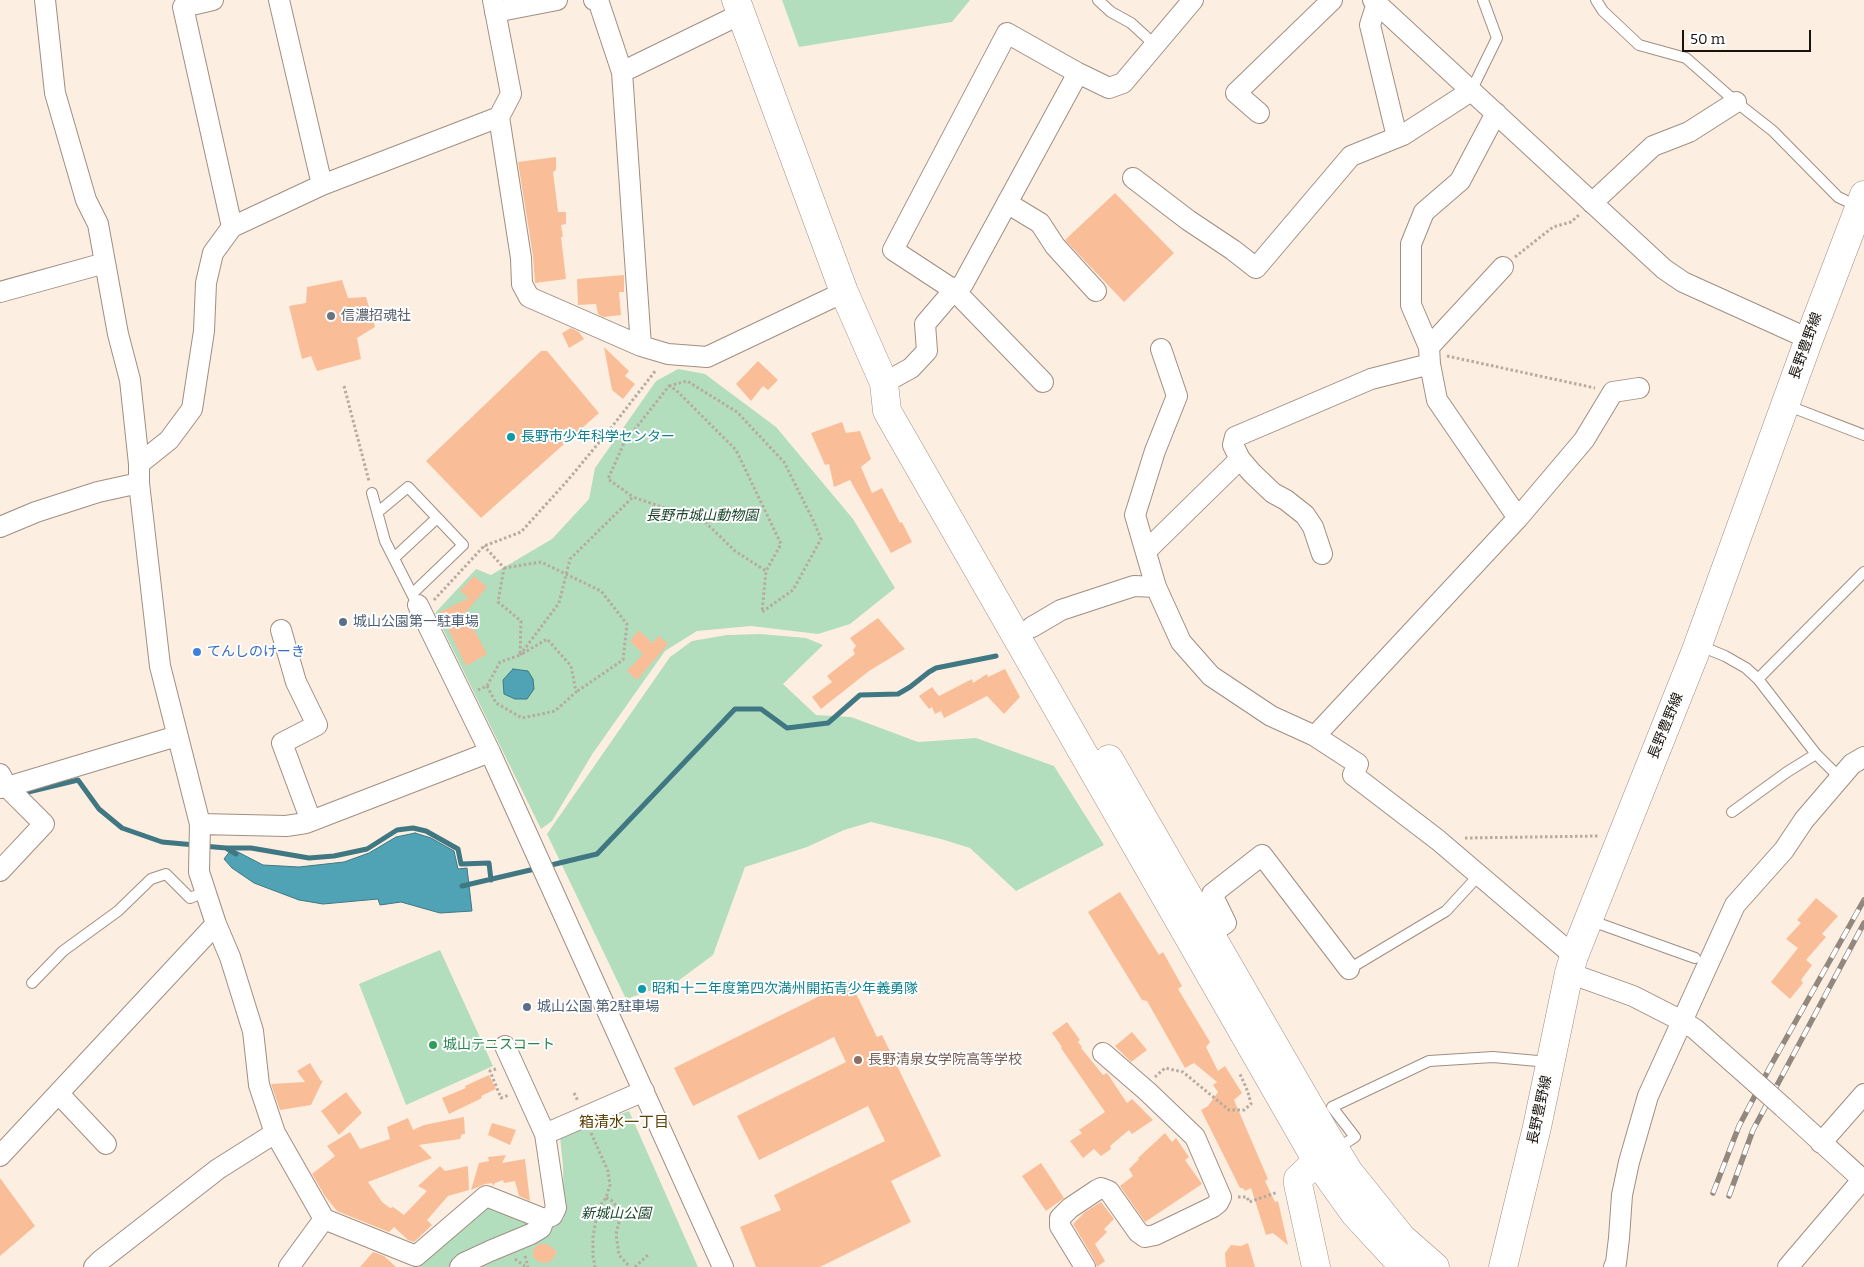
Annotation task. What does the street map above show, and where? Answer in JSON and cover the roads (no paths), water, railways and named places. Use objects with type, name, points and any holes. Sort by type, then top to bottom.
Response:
[{"type":"street","points":[[45,0],[55,92],[86,200],[98,224],[118,334],[130,380],[160,666],[200,824],[199,872],[216,924],[230,957],[252,1031],[259,1085],[275,1133],[324,1219],[416,1256],[486,1196],[544,1219],[552,1216],[556,1208],[545,1134],[505,1046]]},
{"type":"street","points":[[213,0],[183,7],[232,227]]},
{"type":"street","points":[[279,0],[322,184]]},
{"type":"street","points":[[557,0],[494,6],[511,94],[499,117],[521,258],[522,284],[529,297],[640,346],[668,354],[707,357],[844,292]]},
{"type":"street","points":[[594,0],[599,4],[622,72],[640,346]]},
{"type":"street","points":[[1043,382],[954,290],[893,250],[1007,33],[1078,73],[1109,88],[1123,83],[1193,0]]},
{"type":"street","points":[[1259,113],[1236,93],[1332,0]]},
{"type":"street","points":[[1375,2],[1664,269],[1683,282],[1808,339]]},
{"type":"street","points":[[1375,2],[1370,25],[1396,137]]},
{"type":"street","points":[[622,72],[738,7],[844,292],[884,383],[887,411],[1326,1155],[1371,1201],[1402,1238],[1435,1267]]},
{"type":"street","points":[[884,383],[910,368],[926,351],[925,324],[954,290],[963,284],[1078,73]]},
{"type":"street","points":[[1133,178],[1256,268],[1351,156],[1396,137],[1471,91]]},
{"type":"street","points":[[1592,203],[1653,146],[1689,132],[1736,102]]},
{"type":"street","points":[[1496,113],[1460,181],[1424,212],[1411,244],[1411,305],[1429,354],[1437,400],[1518,518]]},
{"type":"street","points":[[0,527],[36,512],[98,492],[139,474],[169,440],[192,409],[204,331],[206,283],[213,254],[232,227],[322,184],[499,117]]},
{"type":"street","name":"長野豊野線","points":[[1503,1267],[1537,1127],[1571,964],[1698,645],[1808,339],[1862,201]]},
{"type":"street","points":[[1007,203],[1040,223],[1055,246],[1096,291]]},
{"type":"street","points":[[1,289],[105,263]]},
{"type":"street","points":[[1322,554],[1313,527],[1305,515],[1273,494],[1240,459],[1233,445],[1235,437],[1429,354],[1503,267]]},
{"type":"street","points":[[1161,349],[1177,396],[1155,451],[1135,515],[1156,587],[1181,642],[1211,676],[1271,716],[1315,736],[1359,764],[1353,775],[1438,840],[1479,875],[1571,964],[1695,1029],[1863,1180],[1788,1267]]},
{"type":"street","points":[[884,383],[913,419],[1210,934],[1355,1214],[1404,1267]]},
{"type":"street","points":[[1315,736],[1518,518],[1584,440],[1613,392],[1639,388]]},
{"type":"street","points":[[1146,551],[1240,459]]},
{"type":"street","points":[[1032,627],[1061,610],[1134,586],[1156,587]]},
{"type":"street","points":[[417,604],[490,752],[723,1267]]},
{"type":"street","points":[[281,630],[296,682],[317,725],[282,743],[311,821]]},
{"type":"street","points":[[2,783],[177,736]]},
{"type":"street","points":[[200,824],[286,826],[311,821],[490,752]]},
{"type":"street","points":[[1614,1267],[1619,1238],[1622,1196],[1629,1162],[1648,1096],[1735,905],[1784,850],[1804,820],[1852,764],[1864,757]]},
{"type":"street","points":[[0,871],[44,824],[2,783]]},
{"type":"street","points":[[1210,934],[1226,923],[1212,894],[1262,855],[1349,970]]},
{"type":"street","points":[[0,1156],[216,924]]},
{"type":"street","points":[[1085,1267],[1060,1226],[1060,1218],[1070,1208],[1097,1190],[1101,1188],[1109,1191],[1138,1232],[1145,1237],[1154,1235],[1213,1207],[1221,1197],[1195,1137],[1103,1053]]},
{"type":"street","points":[[545,1134],[644,1091]]},
{"type":"street","points":[[59,1094],[106,1144]]},
{"type":"street","points":[[1821,1143],[1864,1094]]},
{"type":"street","points":[[94,1267],[100,1260],[218,1169],[275,1133]]},
{"type":"street","points":[[1316,1267],[1298,1179],[1326,1155]]},
{"type":"street","points":[[290,1267],[324,1219]]},
{"type":"street","points":[[460,1267],[464,1263],[531,1234],[540,1228],[544,1219]]},
{"type":"lane","points":[[1098,0],[1111,12],[1131,23],[1155,45]]},
{"type":"lane","points":[[1471,91],[1498,38],[1483,0]]},
{"type":"lane","points":[[1596,0],[1603,11],[1639,45],[1686,58],[1736,102],[1773,131],[1838,197],[1862,201]]},
{"type":"lane","points":[[1785,404],[1864,435]]},
{"type":"lane","points":[[372,493],[385,541],[417,604],[463,546],[408,486],[378,512]]},
{"type":"lane","points":[[394,558],[437,518]]},
{"type":"lane","points":[[1758,679],[1864,572]]},
{"type":"lane","points":[[1698,645],[1746,668],[1758,679],[1816,754],[1840,778]]},
{"type":"lane","points":[[1732,812],[1787,772],[1816,754]]},
{"type":"lane","points":[[32,983],[63,951],[118,911],[151,879],[166,874],[190,898],[206,892]]},
{"type":"lane","points":[[1349,970],[1446,911],[1479,875]]},
{"type":"lane","points":[[1588,920],[1694,958]]},
{"type":"lane","points":[[1326,1155],[1355,1137],[1332,1107],[1430,1061],[1493,1057],[1551,1062]]},
{"type":"water","points":[[513,669],[528,671],[533,679],[534,689],[527,699],[515,699],[504,694],[503,680]]},
{"type":"water","points":[[415,833],[431,838],[454,851],[458,869],[467,868],[472,911],[440,913],[401,902],[380,905],[378,899],[323,904],[299,900],[254,883],[232,868],[224,859],[230,851],[238,852],[263,865],[299,867],[344,862],[369,853],[396,837]]},
{"type":"waterway","points":[[547,866],[597,854],[735,709],[761,709],[787,728],[828,723],[860,695],[898,694],[936,668],[996,656]]},
{"type":"waterway","points":[[24,793],[78,780],[99,809],[122,828],[162,842],[195,845]]},
{"type":"waterway","points":[[226,848],[251,848],[309,858],[334,856],[367,849],[397,830],[413,828],[426,831],[458,849],[461,864],[489,863],[491,880]]},
{"type":"waterway","points":[[203,846],[226,848],[236,854]]},
{"type":"waterway","points":[[462,886],[539,868]]},
{"type":"railway","points":[[1713,1193],[1739,1126],[1864,900]]},
{"type":"railway","points":[[1729,1196],[1753,1130],[1864,923]]},
{"type":"place","name":"信濃招魂社","points":[[331,316]]},
{"type":"place","name":"長野市少年科学センター","points":[[511,437]]},
{"type":"place","name":"城山公園第一駐車場","points":[[343,622]]},
{"type":"place","name":"てんしのけーき","points":[[197,652]]},
{"type":"place","name":"昭和十二年度第四次満州開拓青少年義勇隊","points":[[642,989]]},
{"type":"place","name":"城山公園 第2駐車場","points":[[527,1007]]},
{"type":"place","name":"城山テニスコート","points":[[433,1045]]},
{"type":"place","name":"長野清泉女学院高等学校","points":[[858,1060]]},
{"type":"district","name":"箱清水一丁目","points":[[624,1123]]},
{"type":"park label","name":"長野市城山動物園","points":[[702,516]]},
{"type":"park label","name":"新城山公園","points":[[616,1214]]}]
